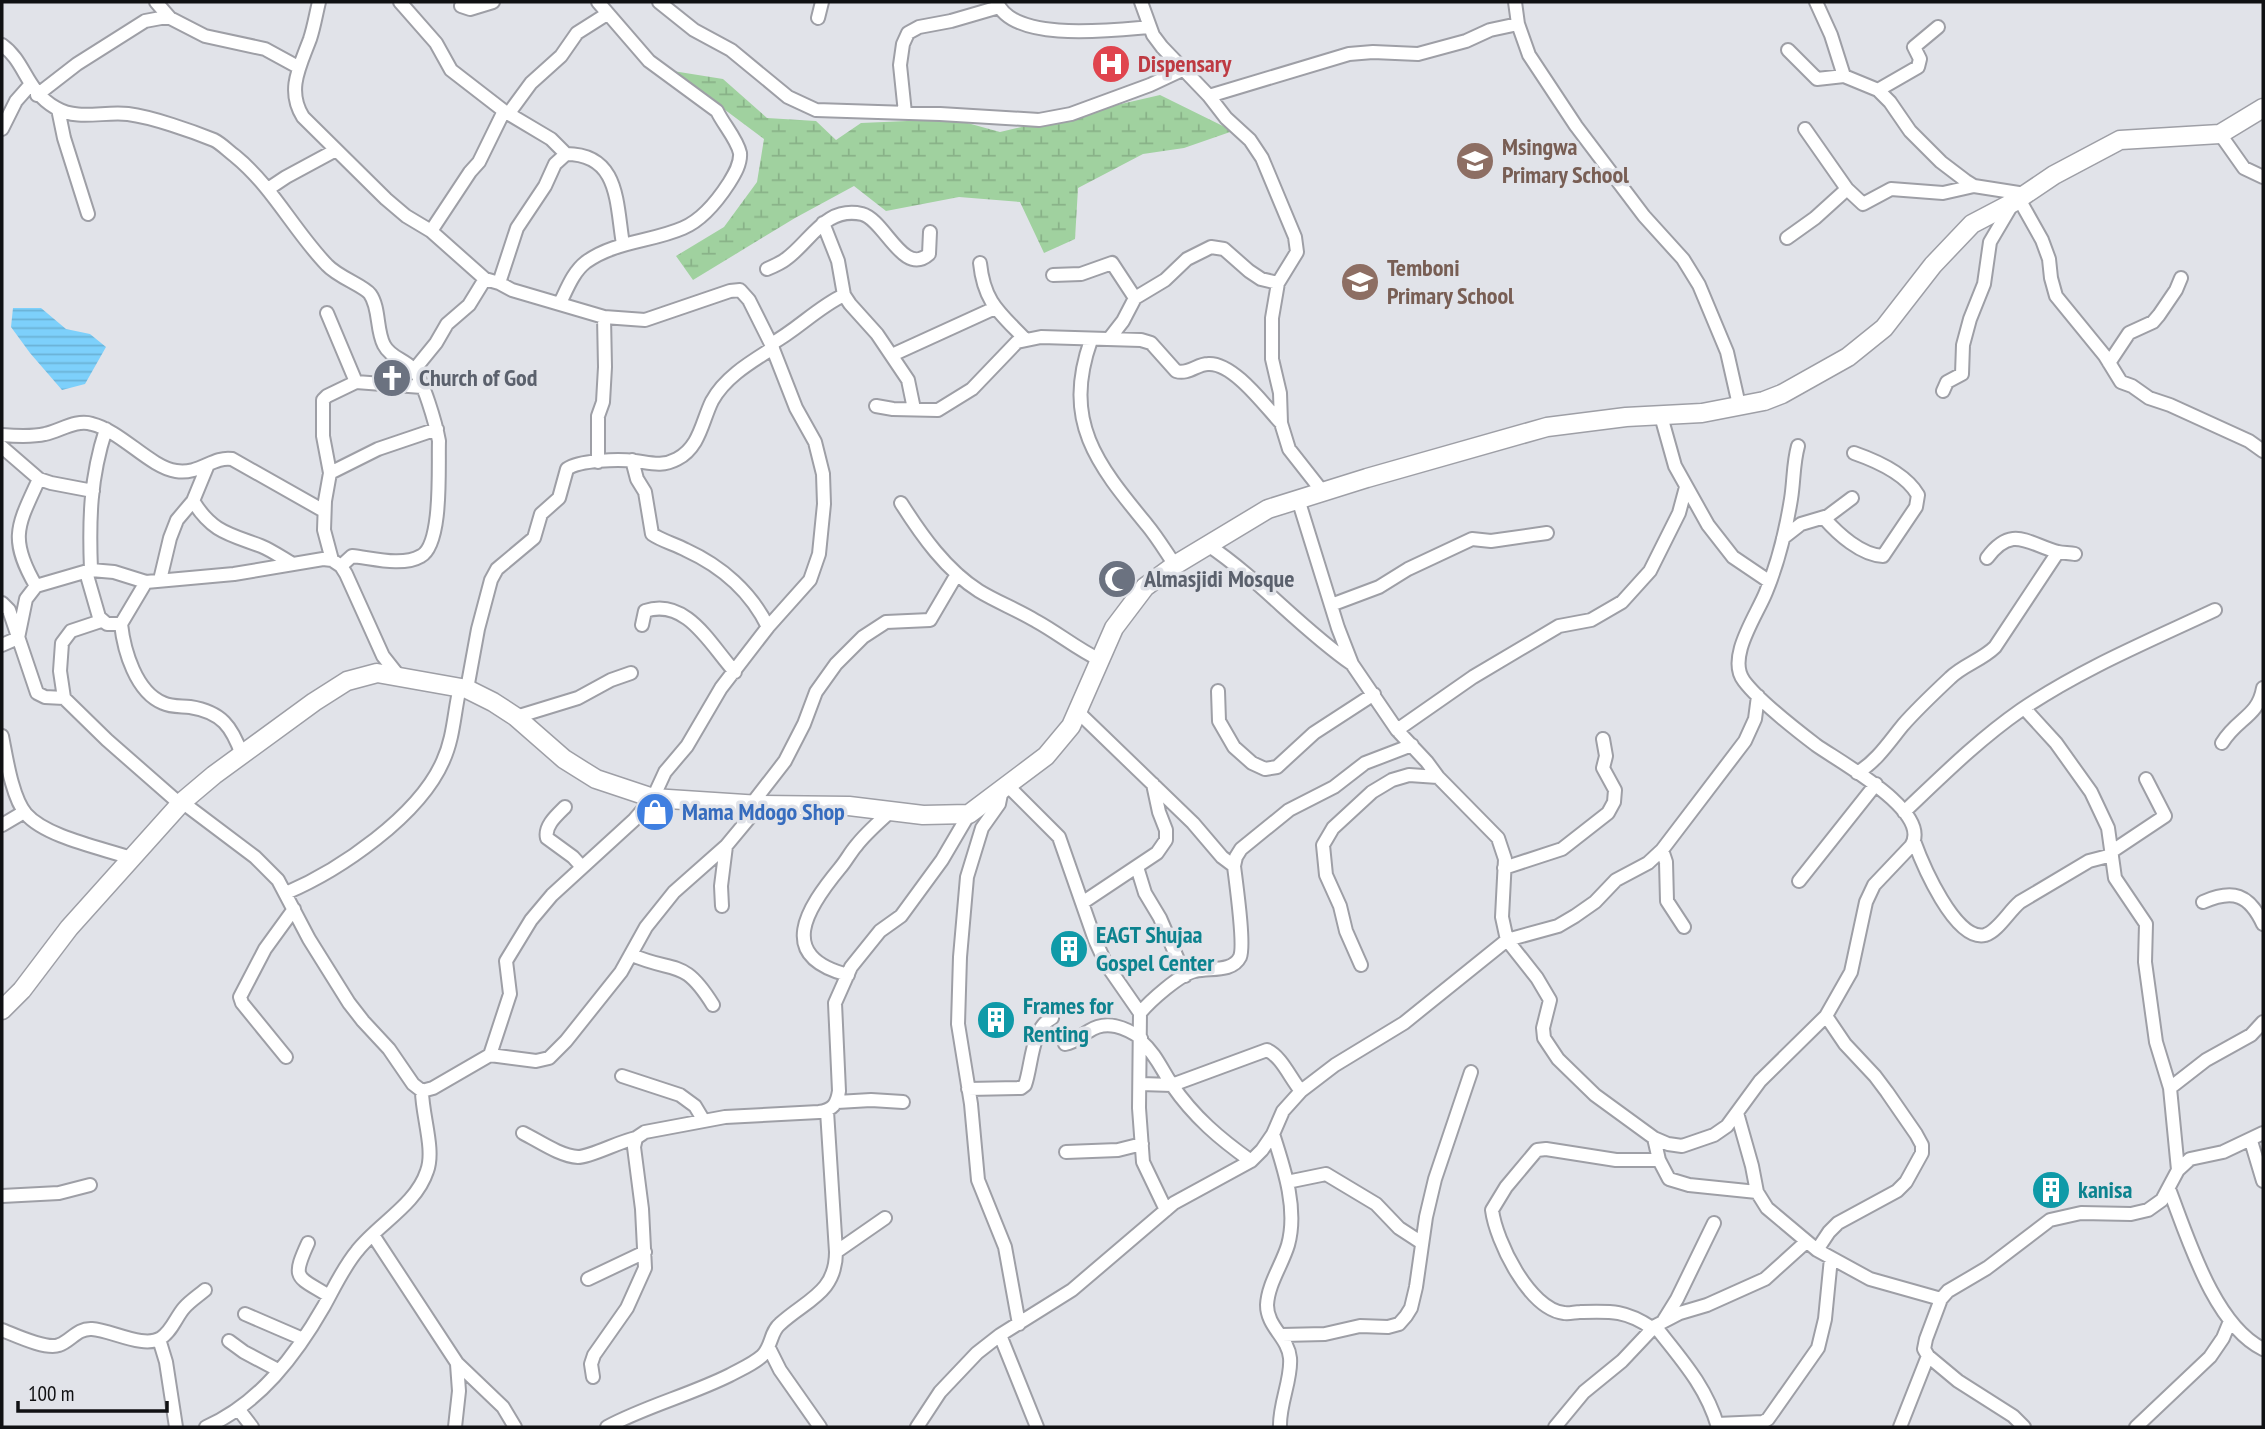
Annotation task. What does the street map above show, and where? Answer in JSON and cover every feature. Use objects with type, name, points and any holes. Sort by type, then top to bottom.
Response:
[{"type":"street","points":[[156,2],[170,18],[205,36],[265,49],[298,67]]},
{"type":"street","points":[[319,2],[311,37],[298,67],[294,94],[297,108],[386,199],[412,221],[431,231],[485,279],[512,290],[604,317],[645,320],[740,290],[749,300],[772,346],[796,408],[814,442],[823,474],[824,504],[819,554],[810,580],[768,627],[721,688],[687,746],[665,772],[653,798],[634,820],[545,902],[508,955],[506,966],[510,995],[490,1055]]},
{"type":"street","points":[[400,2],[436,43],[451,70],[507,112],[551,139],[566,154]]},
{"type":"street","points":[[461,6],[470,9],[493,2]]},
{"type":"street","points":[[560,303],[584,263],[622,244],[681,229],[694,222],[723,193],[740,160],[733,138],[720,121],[717,111],[649,61],[598,2]]},
{"type":"street","points":[[659,2],[694,30],[731,50],[799,104],[816,110],[1039,121],[1071,114],[1150,85],[1182,70]]},
{"type":"street","points":[[818,18],[822,2]]},
{"type":"street","points":[[1141,2],[1150,27],[1162,47],[1209,96],[1226,118],[1250,140],[1262,158],[1295,237],[1297,252],[1278,283],[1272,318],[1272,359],[1280,393],[1281,423],[1289,449],[1322,491]]},
{"type":"street","points":[[1515,2],[1518,24],[1529,55],[1576,126],[1644,216],[1683,259],[1699,285],[1727,352],[1739,405]]},
{"type":"street","points":[[1816,2],[1831,35],[1844,76]]},
{"type":"street","points":[[905,113],[900,65],[903,44],[908,33],[919,27],[951,21],[998,4],[1009,17],[1056,31],[1150,27]]},
{"type":"street","points":[[431,231],[479,162],[507,112],[531,83],[561,56],[577,33],[607,14]]},
{"type":"street","points":[[2,129],[16,101],[145,21],[170,18]]},
{"type":"street","points":[[1209,96],[1349,54],[1418,54],[1466,41],[1490,30],[1518,24]]},
{"type":"street","points":[[1878,90],[1918,67],[1920,59],[1914,47],[1938,27]]},
{"type":"street","points":[[2,45],[11,52],[34,90],[58,109],[78,115],[110,112],[131,114],[216,141],[244,164],[268,189],[327,265],[341,278],[368,291],[373,299],[381,340],[386,349],[414,370],[439,441],[436,520],[430,546],[420,557],[396,561],[352,556],[336,563],[291,563],[234,574],[146,582],[114,572],[89,571],[36,586],[26,599],[18,638]]},
{"type":"street","points":[[1788,50],[1817,79],[1830,75],[1844,76],[1878,90],[1910,131],[1955,173],[1975,186],[2019,198],[2042,240],[2049,259],[2056,296],[2067,312],[2082,325],[2121,382],[2132,386],[2148,398],[2213,424],[2263,451]]},
{"type":"street","points":[[607,1427],[706,1387],[750,1365],[769,1348],[776,1327],[830,1282],[836,1265],[832,1107],[839,1091],[835,1003],[848,975],[880,932],[901,916],[942,860],[969,814],[1046,756],[1071,726],[1114,628],[1145,587],[1175,565],[1268,509],[1322,491],[1547,427],[1626,417],[1702,413],[1764,401],[1782,394],[1829,369],[1868,342],[1891,320],[1956,239],[1972,224],[2054,175],[2120,140],[2220,134],[2263,108]]},
{"type":"street","points":[[58,109],[64,138],[88,214]]},
{"type":"street","points":[[1805,129],[1847,189],[1863,204],[1891,189],[1943,193],[1975,186]]},
{"type":"street","points":[[2220,134],[2244,168],[2263,177]]},
{"type":"street","points":[[268,189],[336,150]]},
{"type":"street","points":[[499,283],[517,228],[545,186],[555,164],[566,154],[591,157],[604,168],[613,184],[622,244]]},
{"type":"street","points":[[1787,238],[1815,218],[1847,189]]},
{"type":"street","points":[[1943,391],[1947,382],[1962,374],[1963,345],[1984,284],[1990,242],[2019,198]]},
{"type":"street","points":[[767,270],[786,259],[823,223],[838,215],[862,214],[881,228],[900,251],[916,260],[929,254],[930,232]]},
{"type":"street","points":[[823,223],[838,261],[844,295],[877,334],[908,380],[914,409]]},
{"type":"street","points":[[1109,339],[1123,321],[1135,298],[1165,280],[1187,259],[1211,247],[1224,249],[1261,279],[1278,283]]},
{"type":"street","points":[[980,263],[985,291],[995,308],[1025,339]]},
{"type":"street","points":[[1053,275],[1082,274],[1112,263],[1135,298]]},
{"type":"street","points":[[2109,363],[2129,334],[2159,315],[2176,290],[2180,278]]},
{"type":"street","points":[[414,370],[436,343],[447,324],[469,305],[485,279]]},
{"type":"street","points":[[286,894],[340,865],[388,828],[422,794],[437,774],[447,753],[486,596],[497,569],[534,538],[541,514],[559,498],[567,469],[579,464],[632,460],[664,465],[680,458],[695,442],[713,400],[738,371],[824,306],[844,295]]},
{"type":"street","points":[[892,355],[995,308]]},
{"type":"street","points":[[327,313],[356,382]]},
{"type":"street","points":[[598,462],[598,416],[603,402],[605,367],[604,317]]},
{"type":"street","points":[[876,405],[938,410],[948,406],[986,377],[1010,348],[1025,339],[1125,338],[1151,343],[1171,368],[1181,373],[1207,363],[1232,372],[1281,423]]},
{"type":"street","points":[[1091,340],[1079,384],[1080,405],[1093,452],[1108,478],[1149,526],[1175,565]]},
{"type":"street","points":[[398,675],[383,656],[360,601],[336,563],[324,530],[330,472],[323,436],[323,400],[356,382],[422,387]]},
{"type":"street","points":[[1661,416],[1675,466],[1707,525],[1733,557],[1770,582]]},
{"type":"street","points":[[2,435],[45,434],[89,422],[106,429],[167,469],[185,472],[207,467],[223,457],[232,459],[324,510]]},
{"type":"street","points":[[106,429],[97,457],[89,516],[89,571],[93,601],[101,621],[121,624]]},
{"type":"street","points":[[330,472],[378,449],[437,429]]},
{"type":"street","points":[[1798,446],[1794,459],[1791,503],[1783,539],[1770,582],[1739,654],[1742,678],[1758,696],[1812,742],[1876,784],[1904,812],[1912,824],[1914,841],[1922,862],[1943,902],[1969,933],[1978,936],[1991,932],[2020,902],[2089,861],[2112,853],[2165,816],[2146,779]]},
{"type":"street","points":[[2,447],[39,479],[93,491]]},
{"type":"street","points":[[1824,518],[1845,540],[1876,556],[1883,556],[1916,507],[1918,495],[1912,485],[1872,459],[1854,453]]},
{"type":"street","points":[[632,460],[648,502],[652,534],[709,561],[723,572],[761,612],[768,627]]},
{"type":"street","points":[[160,580],[173,529],[186,507],[193,501],[207,467]]},
{"type":"street","points":[[36,586],[22,562],[19,523],[39,479]]},
{"type":"street","points":[[1397,730],[1473,677],[1559,626],[1591,620],[1622,602],[1650,571],[1679,513],[1686,487]]},
{"type":"street","points":[[1783,539],[1801,524],[1824,518],[1852,498]]},
{"type":"street","points":[[1298,499],[1352,664],[1397,730],[1412,744],[1438,777],[1498,838],[1505,859],[1502,917],[1507,940],[1537,978],[1550,1000],[1543,1028],[1544,1038],[1558,1059],[1595,1095],[1654,1138],[1682,1146],[1714,1135],[1727,1126],[1760,1081],[1826,1016],[1851,972],[1866,902],[1874,886],[1914,841]]},
{"type":"street","points":[[193,501],[211,525],[224,533],[264,547],[291,563]]},
{"type":"street","points":[[901,503],[925,538],[957,574],[978,590],[1037,621],[1075,648],[1100,660]]},
{"type":"street","points":[[1331,605],[1379,587],[1408,569],[1472,539],[1491,541],[1547,533]]},
{"type":"street","points":[[1987,558],[1999,545],[2022,538],[2058,552],[2075,554]]},
{"type":"street","points":[[1208,545],[1236,564],[1281,607],[1352,664]]},
{"type":"street","points":[[1857,773],[1889,744],[1903,725],[1955,673],[1995,647],[2058,552]]},
{"type":"street","points":[[422,1091],[433,1088],[490,1055],[536,1060],[549,1058],[566,1041],[632,955],[646,927],[674,892],[726,846],[785,761],[804,724],[816,692],[836,664],[863,637],[886,622],[930,620],[957,574]]},
{"type":"street","points":[[146,582],[121,624],[130,660],[140,682],[149,693],[165,704],[199,709],[219,718],[229,726],[242,755]]},
{"type":"street","points":[[2,603],[9,610],[37,693],[46,697],[64,698]]},
{"type":"street","points":[[642,625],[645,611],[651,609],[660,607],[681,615],[702,630],[734,672]]},
{"type":"street","points":[[1904,812],[1976,744],[2024,708],[2123,651],[2214,610]]},
{"type":"street","points":[[101,621],[71,631],[62,643],[60,671],[64,698],[98,732],[181,803],[266,867],[278,880],[349,1003],[413,1084],[422,1091],[429,1168],[423,1181],[402,1208],[347,1264],[303,1339],[278,1370],[239,1410],[206,1427]]},
{"type":"street","points":[[2,645],[18,638]]},
{"type":"street","points":[[2,1010],[22,990],[69,928],[181,803],[214,775],[314,702],[347,681],[377,673],[463,688],[493,702],[516,717],[564,759],[596,779],[653,798],[755,805],[849,806],[923,815],[969,814]]},
{"type":"street","points":[[516,717],[578,698],[611,680],[631,673]]},
{"type":"street","points":[[2222,743],[2235,725],[2254,711],[2261,702],[2263,688]]},
{"type":"street","points":[[1218,691],[1219,721],[1234,747],[1252,763],[1265,769],[1278,767],[1314,733],[1374,694]]},
{"type":"street","points":[[916,1427],[940,1392],[977,1353],[1000,1335],[1072,1290],[1166,1210],[1200,1187],[1251,1161],[1273,1134],[1283,1111],[1301,1091],[1335,1065],[1404,1023],[1507,940],[1558,926],[1595,902],[1616,880],[1648,863],[1662,850],[1745,741],[1755,719],[1758,696]]},
{"type":"street","points":[[2024,708],[2056,743],[2091,792],[2108,828],[2115,878],[2146,924],[2145,961],[2156,1042],[2170,1088],[2178,1171]]},
{"type":"street","points":[[1077,711],[1234,866]]},
{"type":"street","points":[[2,736],[5,771],[24,812],[35,822],[70,839],[131,858]]},
{"type":"street","points":[[1504,868],[1562,849],[1608,813],[1614,802],[1615,790],[1603,768],[1606,756],[1603,739]]},
{"type":"street","points":[[1140,1013],[1185,976],[1195,971],[1219,969],[1235,964],[1241,956],[1242,940],[1234,866],[1241,849],[1289,810],[1334,787],[1365,763],[1412,744]]},
{"type":"street","points":[[1361,965],[1326,875],[1324,845],[1332,828],[1372,792],[1392,780],[1409,775],[1438,777]]},
{"type":"street","points":[[1082,903],[1157,853],[1166,840],[1166,830],[1153,784]]},
{"type":"street","points":[[1799,881],[1876,784]]},
{"type":"street","points":[[1004,787],[1059,837],[1106,964],[1140,1013],[1139,1108],[1143,1162],[1166,1210]]},
{"type":"street","points":[[1004,787],[999,804],[982,828],[967,877],[958,1024],[978,1180],[1004,1248],[1019,1324]]},
{"type":"street","points":[[565,807],[545,834],[582,867]]},
{"type":"street","points":[[848,975],[817,962],[812,957],[805,946],[803,932],[806,919],[823,887],[862,839],[891,811]]},
{"type":"street","points":[[2,825],[24,812]]},
{"type":"street","points":[[722,906],[721,886],[726,846]]},
{"type":"street","points":[[1662,850],[1666,862],[1667,901],[1684,926]]},
{"type":"street","points":[[1137,867],[1145,892],[1160,918],[1185,976]]},
{"type":"street","points":[[2203,902],[2227,893],[2240,897],[2257,910],[2263,924]]},
{"type":"street","points":[[286,1057],[240,997],[265,949],[294,909]]},
{"type":"street","points":[[632,955],[685,971],[698,982],[713,1005]]},
{"type":"street","points":[[1657,1325],[1765,1279],[1812,1246],[1838,1223],[1897,1191],[1906,1182],[1922,1153],[1922,1145],[1916,1134],[1881,1084],[1856,1058],[1826,1016]]},
{"type":"street","points":[[968,1089],[1021,1088],[1026,1085],[1031,1053],[1046,1021],[1052,1018]]},
{"type":"street","points":[[2170,1088],[2206,1060],[2251,1035],[2263,1022]]},
{"type":"street","points":[[1065,1044],[1075,1042],[1090,1030],[1105,1025],[1123,1027],[1148,1047],[1172,1085],[1211,1131],[1251,1161]]},
{"type":"street","points":[[1141,1084],[1172,1085],[1267,1050],[1279,1058],[1287,1074],[1301,1091]]},
{"type":"street","points":[[1282,1335],[1325,1334],[1360,1326],[1388,1327],[1399,1324],[1411,1308],[1435,1180],[1471,1073]]},
{"type":"street","points":[[622,1076],[680,1095],[695,1106],[704,1121]]},
{"type":"street","points":[[523,1133],[579,1157],[636,1138],[645,1132],[704,1121],[871,1100],[903,1102]]},
{"type":"street","points":[[1737,1113],[1757,1192],[1767,1208],[1812,1246],[1870,1279],[1941,1299]]},
{"type":"street","points":[[2024,1427],[1927,1356],[1924,1349],[1926,1339],[1941,1299],[1948,1291],[1987,1268],[2050,1220],[2081,1213],[2131,1214],[2148,1210],[2162,1200],[2178,1171],[2190,1159],[2223,1152],[2263,1133]]},
{"type":"street","points":[[1273,1134],[1287,1182],[1292,1214],[1289,1241],[1269,1291],[1267,1308],[1272,1325],[1282,1335],[1290,1358],[1280,1427]]},
{"type":"street","points":[[593,1377],[594,1355],[626,1307],[645,1268],[636,1138]]},
{"type":"street","points":[[1654,1138],[1659,1160],[1669,1179],[1757,1192]]},
{"type":"street","points":[[2251,1141],[2263,1181]]},
{"type":"street","points":[[1066,1152],[1118,1150],[1142,1144]]},
{"type":"street","points":[[1659,1160],[1616,1160],[1546,1149],[1537,1150],[1506,1187],[1492,1210],[1493,1222],[1507,1255],[1531,1291],[1545,1304],[1562,1313],[1623,1312],[1657,1325],[1690,1368],[1711,1404],[1718,1426],[1763,1422],[1768,1419],[1818,1348],[1825,1319],[1831,1258]]},
{"type":"street","points":[[1287,1182],[1326,1174],[1376,1204],[1399,1228],[1422,1243]]},
{"type":"street","points":[[2,1196],[59,1193],[90,1185]]},
{"type":"street","points":[[2169,1189],[2192,1250],[2222,1310],[2238,1331],[2263,1349]]},
{"type":"street","points":[[836,1252],[885,1218]]},
{"type":"street","points":[[1555,1427],[1584,1392],[1622,1361],[1657,1325],[1677,1299],[1714,1223]]},
{"type":"street","points":[[373,1235],[457,1363],[503,1407],[515,1427]]},
{"type":"street","points":[[308,1243],[297,1266],[297,1272],[329,1296]]},
{"type":"street","points":[[588,1279],[645,1252]]},
{"type":"street","points":[[2,1330],[52,1346],[60,1345],[72,1335],[90,1329],[133,1340],[159,1339],[184,1308],[205,1290]]},
{"type":"street","points":[[245,1314],[303,1339]]},
{"type":"street","points":[[2136,1427],[2210,1357],[2223,1338],[2230,1321]]},
{"type":"street","points":[[1000,1335],[1037,1427]]},
{"type":"street","points":[[159,1339],[166,1362],[176,1427]]},
{"type":"street","points":[[229,1341],[278,1370]]},
{"type":"street","points":[[769,1348],[780,1370],[820,1427]]},
{"type":"street","points":[[1899,1427],[1927,1356]]},
{"type":"street","points":[[455,1427],[459,1402],[457,1363]]},
{"type":"street","points":[[459,1402],[478,1383]]},
{"type":"street","points":[[239,1410],[252,1427]]},
{"type":"green space","points":[[673,71],[723,79],[767,118],[816,121],[836,140],[861,123],[953,119],[1000,132],[1160,95],[1233,131],[1184,148],[1143,154],[1078,188],[1075,239],[1044,253],[1020,202],[959,197],[886,211],[854,186],[795,218],[693,280],[676,256],[724,227],[757,182],[764,139]]},
{"type":"water","points":[[13,308],[41,308],[66,329],[90,334],[106,347],[85,384],[62,390],[11,327]]},
{"type":"place","name":"Dispensary","points":[[1111,64]]},
{"type":"place","name":"Msingwa Primary School","points":[[1475,161]]},
{"type":"place","name":"Temboni Primary School","points":[[1360,282]]},
{"type":"place","name":"Church of God","points":[[392,378]]},
{"type":"place","name":"Almasjidi Mosque","points":[[1117,579]]},
{"type":"place","name":"Mama Mdogo Shop","points":[[655,812]]},
{"type":"place","name":"EAGT Shujaa Gospel Center","points":[[1069,949]]},
{"type":"place","name":"Frames for Renting","points":[[996,1020]]},
{"type":"place","name":"kanisa","points":[[2051,1190]]}]
